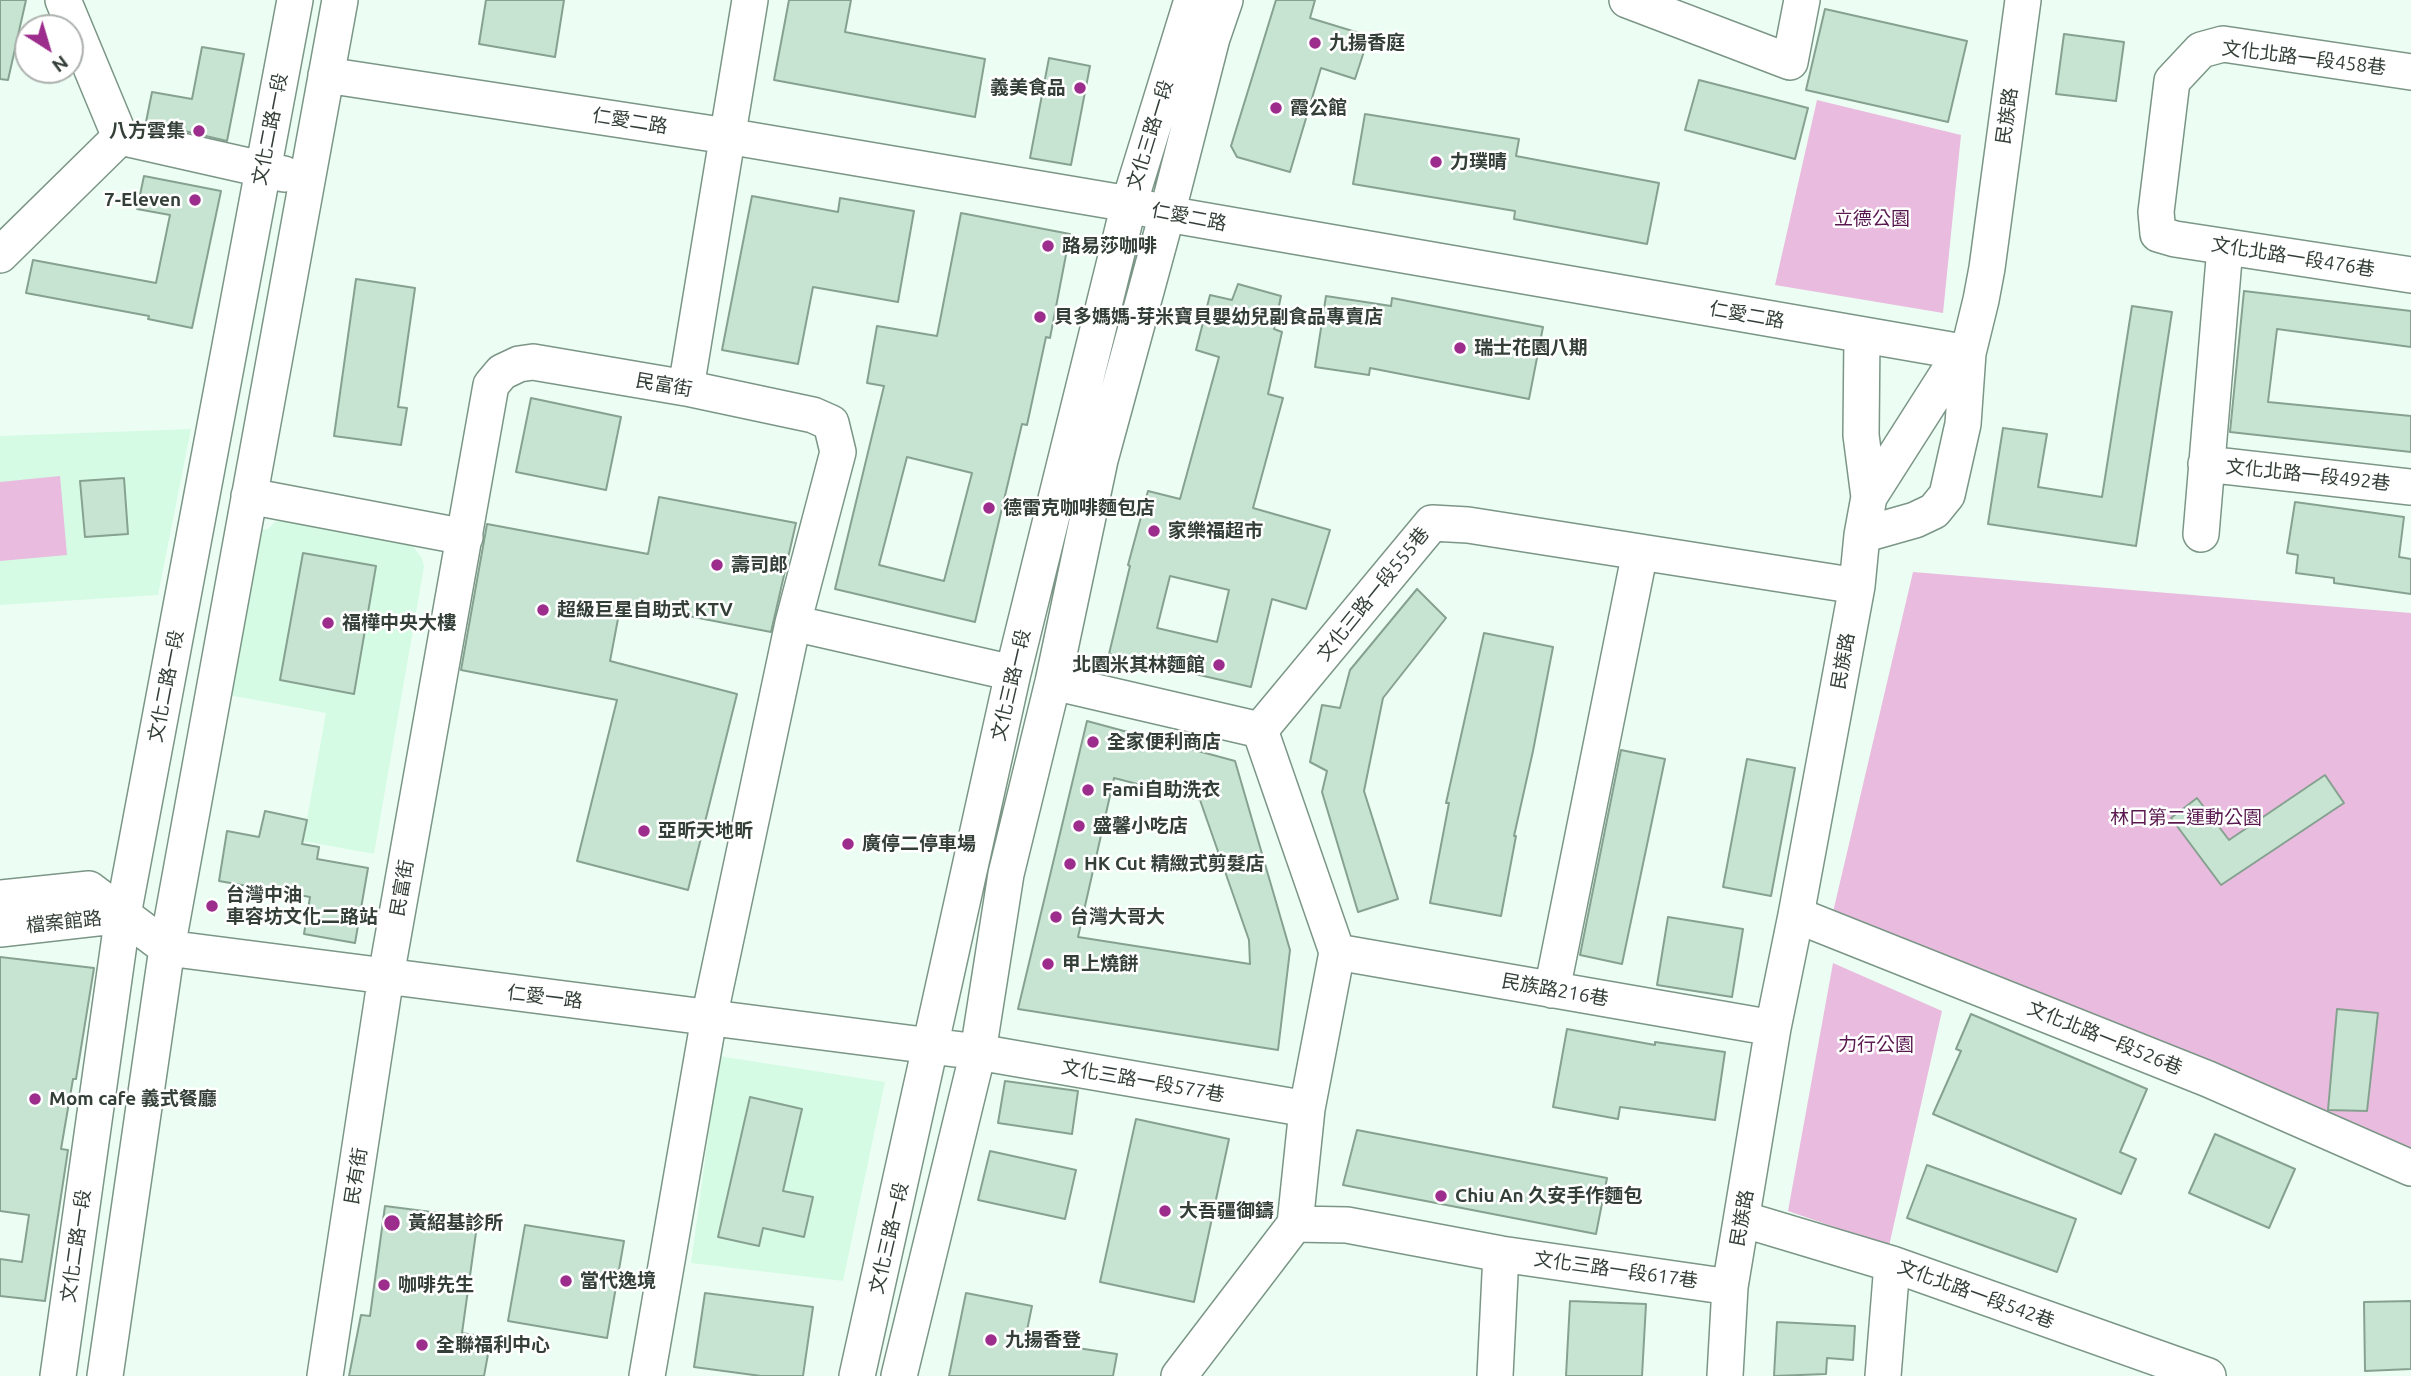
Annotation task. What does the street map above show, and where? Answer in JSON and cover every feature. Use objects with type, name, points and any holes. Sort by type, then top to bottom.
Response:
[{"type":"street","points":[[62,0],[120,137]]},
{"type":"street","name":"文化二路一段","points":[[58,1376],[123,915],[295,0]]},
{"type":"street","points":[[105,1376],[167,948],[340,0]]},
{"type":"street","points":[[686,388],[750,0]]},
{"type":"street","name":"文化三路一段","points":[[858,1376],[1013,673],[1129,204],[1192,0]]},
{"type":"street","name":"文化三路一段","points":[[899,1376],[978,1052],[1006,874],[1053,682],[1100,460],[1212,38],[1225,0]]},
{"type":"street","points":[[1627,0],[1790,62],[1802,0]]},
{"type":"street","name":"民族路","points":[[1725,1376],[1730,1287],[1773,1028],[1857,586],[1862,535],[1915,520],[1934,511],[1947,495],[1963,424],[1968,353],[1982,300],[1987,268],[2023,0]]},
{"type":"street","name":"文化北路一段458巷","points":[[2175,239],[2158,234],[2156,212],[2172,81],[2201,50],[2223,44],[2411,72]]},
{"type":"street","name":"仁愛二路","points":[[326,75],[727,136],[1129,204],[1167,214],[1968,353]]},
{"type":"street","points":[[120,137],[307,179]]},
{"type":"street","points":[[0,255],[120,137]]},
{"type":"street","name":"文化北路一段476巷","points":[[2175,239],[2411,275]]},
{"type":"street","points":[[2201,534],[2225,247]]},
{"type":"street","points":[[1862,335],[1861,435],[1869,497],[1862,535]]},
{"type":"street","points":[[1869,497],[1948,373],[1968,353]]},
{"type":"street","name":"民富街","points":[[386,976],[491,385],[502,372],[519,364],[533,362],[686,388],[790,410],[831,423],[838,452],[837,461],[793,622],[709,1017]]},
{"type":"street","name":"文化北路一段492巷","points":[[2206,464],[2411,487]]},
{"type":"street","points":[[249,496],[465,537]]},
{"type":"street","name":"文化三路一段555巷","points":[[1260,730],[1432,523],[1468,524],[1857,586]]},
{"type":"street","points":[[1552,990],[1640,552]]},
{"type":"street","points":[[793,622],[1013,673]]},
{"type":"street","points":[[1053,682],[1260,730],[1337,952],[1307,1109],[1295,1224],[1179,1376]]},
{"type":"street","name":"檔案館路","points":[[0,898],[89,890],[123,915]]},
{"type":"street","name":"檔案館路","points":[[0,929],[123,915]]},
{"type":"street","name":"仁愛一路","points":[[123,915],[167,948],[978,1052]]},
{"type":"street","name":"文化北路一段526巷","points":[[1796,915],[2208,1079],[2411,1168]]},
{"type":"street","name":"民族路216巷","points":[[1337,952],[1773,1028]]},
{"type":"street","name":"民有街","points":[[325,1376],[386,976]]},
{"type":"street","points":[[647,1376],[709,1017]]},
{"type":"street","name":"文化三路一段577巷","points":[[978,1052],[1307,1109]]},
{"type":"street","name":"文化北路一段542巷","points":[[1742,1219],[1892,1264],[2129,1363],[2208,1376]]},
{"type":"street","name":"文化三路一段617巷","points":[[1295,1224],[1347,1225],[1501,1254],[1730,1287]]},
{"type":"street","points":[[1495,1376],[1501,1254]]},
{"type":"street","points":[[1883,1376],[1892,1264]]},
{"type":"shaded area","points":[[191,429],[158,595],[0,605],[0,436]]},
{"type":"shaded area","name":"福樺中央大樓","points":[[283,520],[412,545],[422,558],[424,567],[374,854],[303,841],[326,713],[223,694],[259,530],[268,529],[275,522]]},
{"type":"shaded area","points":[[719,1056],[885,1082],[843,1281],[691,1263]]},
{"type":"green space","name":"立德公園","points":[[1817,100],[1961,135],[1943,313],[1775,285]]},
{"type":"green space","points":[[60,476],[67,555],[0,561],[0,482]]},
{"type":"green space","name":"林口第二運動公園","points":[[1913,572],[2411,613],[2411,1155],[1833,912]]},
{"type":"green space","name":"力行公園","points":[[1833,963],[1942,1011],[1889,1246],[1788,1211]]},
{"type":"building","points":[[0,0],[26,0],[23,14],[14,14],[14,53],[8,80],[0,79]]},
{"type":"building","points":[[486,0],[564,0],[555,57],[479,44]]},
{"type":"building","points":[[789,0],[851,0],[845,32],[985,59],[975,117],[774,80]]},
{"type":"building","points":[[1276,0],[1315,0],[1310,18],[1369,36],[1355,79],[1321,68],[1290,172],[1237,157],[1231,146]]},
{"type":"building","points":[[1825,9],[1967,41],[1948,122],[1806,90]]},
{"type":"building","points":[[2064,34],[2124,42],[2116,101],[2056,94]]},
{"type":"building","points":[[202,47],[244,54],[227,141],[146,122],[152,92],[192,99]]},
{"type":"building","points":[[1049,58],[1090,66],[1071,165],[1030,158]]},
{"type":"building","points":[[1699,80],[1808,108],[1795,159],[1685,130]]},
{"type":"building","points":[[1365,114],[1519,139],[1516,156],[1659,183],[1647,244],[1514,219],[1515,211],[1353,184]]},
{"type":"building","points":[[144,176],[221,191],[192,328],[148,319],[149,316],[26,293],[33,260],[156,283],[170,215],[137,209]]},
{"type":"building","points":[[752,196],[838,212],[840,198],[914,211],[898,302],[813,287],[798,364],[722,350]]},
{"type":"building","points":[[961,213],[1070,234],[1050,338],[1046,337],[1027,425],[1022,424],[975,622],[835,589],[884,386],[867,383],[877,326],[937,336]],"holes":[[[907,457],[972,473],[944,581],[879,565]]]},
{"type":"building","points":[[356,279],[415,288],[398,407],[407,408],[401,445],[334,436]]},
{"type":"building","points":[[1238,284],[1281,296],[1274,329],[1282,332],[1268,394],[1283,398],[1253,508],[1330,530],[1306,609],[1272,599],[1251,687],[1109,654],[1130,566],[1128,565],[1148,491],[1180,499],[1219,357],[1196,350],[1210,295],[1232,300]],"holes":[[[1170,576],[1229,590],[1217,642],[1157,628]]]},
{"type":"building","points":[[2244,291],[2411,311],[2411,347],[2277,329],[2268,402],[2411,416],[2411,452],[2230,432]]},
{"type":"building","name":"瑞士花園八期","points":[[1326,296],[1391,306],[1392,298],[1543,327],[1529,399],[1370,368],[1369,375],[1315,367]]},
{"type":"building","points":[[2132,306],[2172,312],[2136,546],[1988,524],[2003,428],[2047,434],[2038,487],[2102,497]]},
{"type":"building","points":[[531,398],[621,417],[606,490],[516,472]]},
{"type":"building","points":[[124,478],[128,534],[85,537],[80,481]]},
{"type":"building","points":[[659,497],[796,523],[771,632],[621,603],[610,661],[737,694],[688,890],[577,861],[617,700],[461,670],[487,524],[648,554]]},
{"type":"building","points":[[2295,502],[2404,517],[2399,557],[2411,559],[2411,594],[2334,583],[2334,578],[2296,573],[2298,555],[2287,553]]},
{"type":"building","name":"福樺中央大樓","points":[[303,553],[376,566],[354,694],[280,680]]},
{"type":"building","points":[[1417,589],[1446,618],[1383,698],[1364,791],[1398,899],[1358,912],[1322,792],[1327,771],[1310,762],[1322,705],[1340,708],[1350,670]]},
{"type":"building","points":[[1484,633],[1553,647],[1514,836],[1501,916],[1430,903],[1449,803],[1446,803]]},
{"type":"building","points":[[1087,721],[1235,761],[1290,950],[1278,1050],[1018,1009]],"holes":[[[1114,778],[1200,800],[1249,940],[1250,964],[1078,937]]]},
{"type":"building","points":[[1621,750],[1665,759],[1622,964],[1580,955]]},
{"type":"building","points":[[1747,759],[1795,768],[1771,896],[1723,887]]},
{"type":"building","points":[[2325,775],[2344,803],[2221,885],[2171,818],[2197,798],[2229,840]]},
{"type":"building","points":[[265,811],[307,820],[302,844],[319,847],[317,859],[368,868],[355,943],[304,934],[310,897],[219,881],[227,831],[259,837]]},
{"type":"building","points":[[1668,917],[1743,929],[1732,997],[1657,985]]},
{"type":"building","points":[[0,957],[94,968],[76,1079],[73,1079],[61,1149],[68,1150],[45,1301],[0,1296],[0,1259],[22,1262],[29,1215],[0,1211]]},
{"type":"building","points":[[2337,1009],[2378,1013],[2367,1111],[2328,1110]]},
{"type":"building","points":[[1971,1014],[2147,1089],[2120,1152],[2136,1159],[2121,1194],[1933,1114],[1961,1051],[1956,1049]]},
{"type":"building","points":[[1567,1029],[1655,1045],[1655,1042],[1725,1052],[1715,1120],[1620,1107],[1618,1119],[1553,1107]]},
{"type":"building","points":[[1005,1081],[1078,1091],[1072,1134],[998,1123]]},
{"type":"building","points":[[750,1097],[802,1109],[783,1191],[813,1197],[804,1237],[763,1228],[759,1246],[718,1237]]},
{"type":"building","name":"大吾疆御鑄","points":[[1136,1119],[1229,1139],[1194,1302],[1100,1282]]},
{"type":"building","points":[[1357,1130],[1607,1178],[1596,1234],[1343,1185]]},
{"type":"building","points":[[2215,1134],[2295,1169],[2269,1228],[2189,1193]]},
{"type":"building","points":[[990,1151],[1076,1170],[1065,1219],[978,1200]]},
{"type":"building","points":[[1927,1165],[2076,1219],[2057,1272],[1907,1218]]},
{"type":"building","points":[[385,1206],[478,1218],[462,1333],[491,1338],[484,1376],[349,1376],[361,1315],[370,1316]]},
{"type":"building","name":"當代逸境","points":[[525,1225],[624,1241],[607,1338],[508,1321]]},
{"type":"building","points":[[705,1293],[813,1307],[803,1376],[761,1376],[694,1367]]},
{"type":"building","name":"九揚香登","points":[[966,1293],[1032,1306],[1025,1340],[1117,1354],[1113,1376],[949,1376]]},
{"type":"building","points":[[1570,1301],[1646,1304],[1642,1376],[1566,1376]]},
{"type":"building","points":[[2411,1301],[2411,1369],[2365,1371],[2364,1302]]},
{"type":"building","points":[[1777,1322],[1855,1326],[1853,1360],[1827,1358],[1826,1374],[1774,1376]]},
{"type":"place","name":"九揚香庭","points":[[1315,43]]},
{"type":"place","name":"義美食品","points":[[1080,88]]},
{"type":"place","name":"霞公館","points":[[1276,108]]},
{"type":"place","name":"八方雲集","points":[[199,131]]},
{"type":"place","name":"力璞晴","points":[[1436,162]]},
{"type":"place","name":"7-Eleven","points":[[195,200]]},
{"type":"place","name":"路易莎咖啡","points":[[1048,246]]},
{"type":"place","name":"貝多媽媽-芽米寶貝嬰幼兒副食品專賣店","points":[[1040,317]]},
{"type":"place","name":"瑞士花園八期","points":[[1460,348]]},
{"type":"place","name":"德雷克咖啡麵包店","points":[[989,508]]},
{"type":"place","name":"家樂福超市","points":[[1154,531]]},
{"type":"place","name":"壽司郎","points":[[717,565]]},
{"type":"place","name":"超級巨星自助式 KTV","points":[[543,610]]},
{"type":"place","name":"福樺中央大樓","points":[[328,623]]},
{"type":"place","name":"北園米其林麵館","points":[[1219,665]]},
{"type":"place","name":"全家便利商店","points":[[1093,742]]},
{"type":"place","name":"Fami自助洗衣","points":[[1088,790]]},
{"type":"place","name":"盛馨小吃店","points":[[1079,826]]},
{"type":"place","name":"亞昕天地昕","points":[[644,831]]},
{"type":"place","name":"廣停二停車場","points":[[848,844]]},
{"type":"place","name":"HK Cut 精緻式剪髮店","points":[[1070,864]]},
{"type":"place","name":"台灣中油 車容坊文化二路站","points":[[212,906]]},
{"type":"place","name":"台灣大哥大","points":[[1056,917]]},
{"type":"place","name":"甲上燒餅","points":[[1048,964]]},
{"type":"place","name":"Mom cafe 義式餐廳","points":[[35,1099]]},
{"type":"place","name":"Chiu An 久安手作麵包","points":[[1441,1196]]},
{"type":"place","name":"大吾疆御鑄","points":[[1165,1211]]},
{"type":"place","name":"黃紹基診所","points":[[392,1223]]},
{"type":"place","name":"當代逸境","points":[[566,1281]]},
{"type":"place","name":"咖啡先生","points":[[384,1285]]},
{"type":"place","name":"九揚香登","points":[[991,1340]]},
{"type":"place","name":"全聯福利中心","points":[[422,1345]]}]
